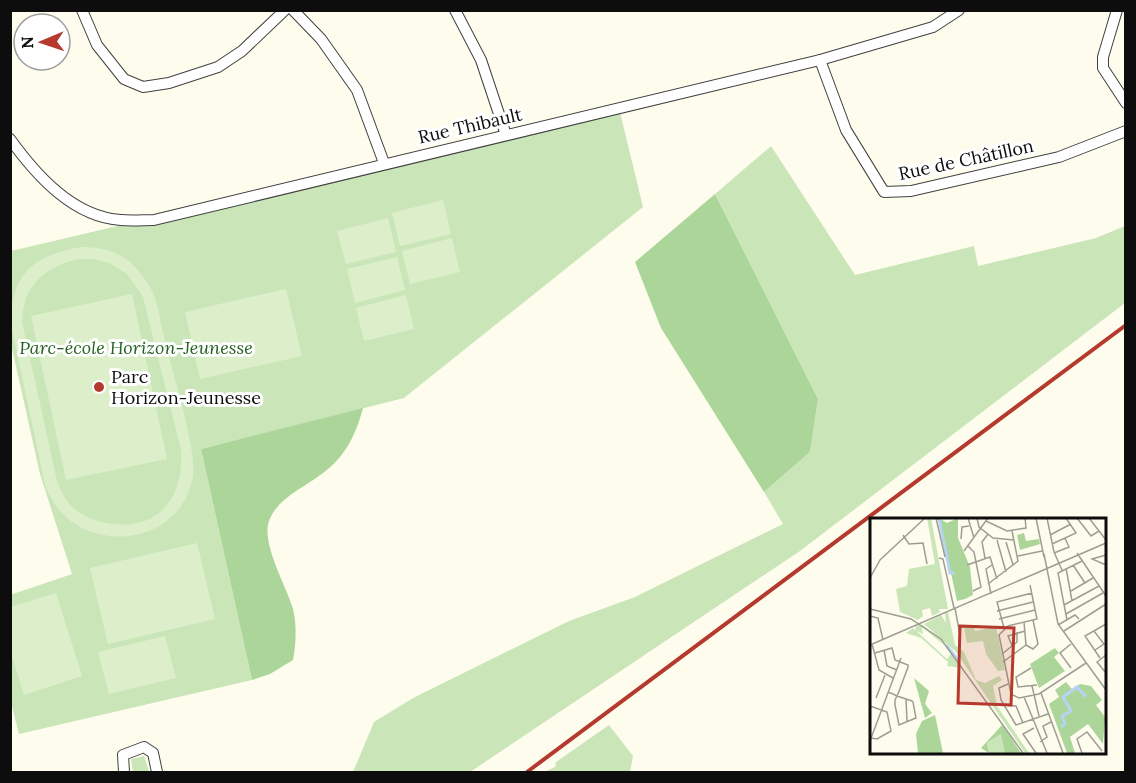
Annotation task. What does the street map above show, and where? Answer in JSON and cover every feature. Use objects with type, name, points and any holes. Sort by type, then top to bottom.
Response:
[{"type":"street","points":[[82,10],[97,45],[124,79],[143,87],[169,83],[218,67],[242,51],[285,10]]},
{"type":"street","points":[[293,10],[321,39],[357,90],[384,164]]},
{"type":"street","points":[[455,10],[481,60],[506,135]]},
{"type":"street","name":"Rue Thibault","points":[[12,144],[27,162],[66,199],[88,212],[119,220],[154,220],[820,60],[933,27],[959,10]]},
{"type":"street","points":[[1117,10],[1103,57],[1103,68],[1125,103]]},
{"type":"street","name":"Rue de Châtillon","points":[[820,60],[846,130],[884,192],[911,191],[1059,157],[1125,131]]},
{"type":"street","points":[[124,772],[122,759],[124,753],[144,747],[153,753],[157,772]]},
{"type":"green space","name":"Parc-école Horizon-Jeunesse","points":[[619,108],[643,207],[404,398],[201,449],[252,680],[19,734],[11,703],[10,595],[72,574],[40,474],[11,344],[11,251]]},
{"type":"green space","points":[[771,146],[855,275],[974,246],[978,266],[1096,238],[1125,226],[1125,303],[800,551],[470,772],[353,772],[374,722],[413,698],[569,621],[635,597],[783,524],[764,492],[810,452],[818,399],[715,194]]},
{"type":"green space","points":[[715,194],[818,399],[810,452],[764,492],[661,328],[635,262]]},
{"type":"green space","points":[[443,200],[451,234],[400,246],[392,213]]},
{"type":"green space","points":[[388,218],[396,252],[346,264],[337,231]]},
{"type":"green space","points":[[452,238],[460,272],[410,284],[402,251]]},
{"type":"green space","points":[[81,247],[95,248],[123,257],[145,279],[157,303],[191,448],[193,476],[187,495],[177,511],[164,523],[148,532],[130,536],[111,536],[93,532],[66,517],[46,489],[11,325],[12,308],[15,293],[27,271],[37,262]],"holes":[[[78,259],[94,259],[109,263],[127,274],[143,297],[181,450],[181,468],[172,497],[154,517],[140,522],[125,524],[96,521],[76,510],[65,497],[57,481],[22,322],[26,298],[38,280],[55,267]]]},
{"type":"green space","points":[[397,257],[405,290],[355,303],[347,269]]},
{"type":"green space","points":[[286,289],[302,356],[200,379],[185,312]]},
{"type":"green space","name":"Parc Horizon-Jeunesse","points":[[132,294],[167,459],[66,480],[31,316]]},
{"type":"green space","points":[[406,295],[414,329],[364,341],[356,308]]},
{"type":"green space","points":[[363,408],[357,427],[344,452],[323,473],[285,499],[269,521],[267,530],[271,553],[293,609],[296,628],[295,648],[293,660],[270,674],[252,680],[201,449]]},
{"type":"green space","points":[[197,543],[215,619],[108,644],[90,568]]},
{"type":"green space","points":[[56,593],[82,676],[24,695],[11,653],[11,607]]},
{"type":"green space","points":[[165,636],[176,678],[109,694],[98,652]]},
{"type":"green space","points":[[609,725],[633,756],[630,772],[544,772],[555,767],[556,762]]},
{"type":"green space","points":[[144,756],[149,771],[133,772],[131,759]]},
{"type":"railway","points":[[527,772],[1126,325]]},
{"type":"place","name":"Parc Horizon-Jeunesse","points":[[99,387]]}]
